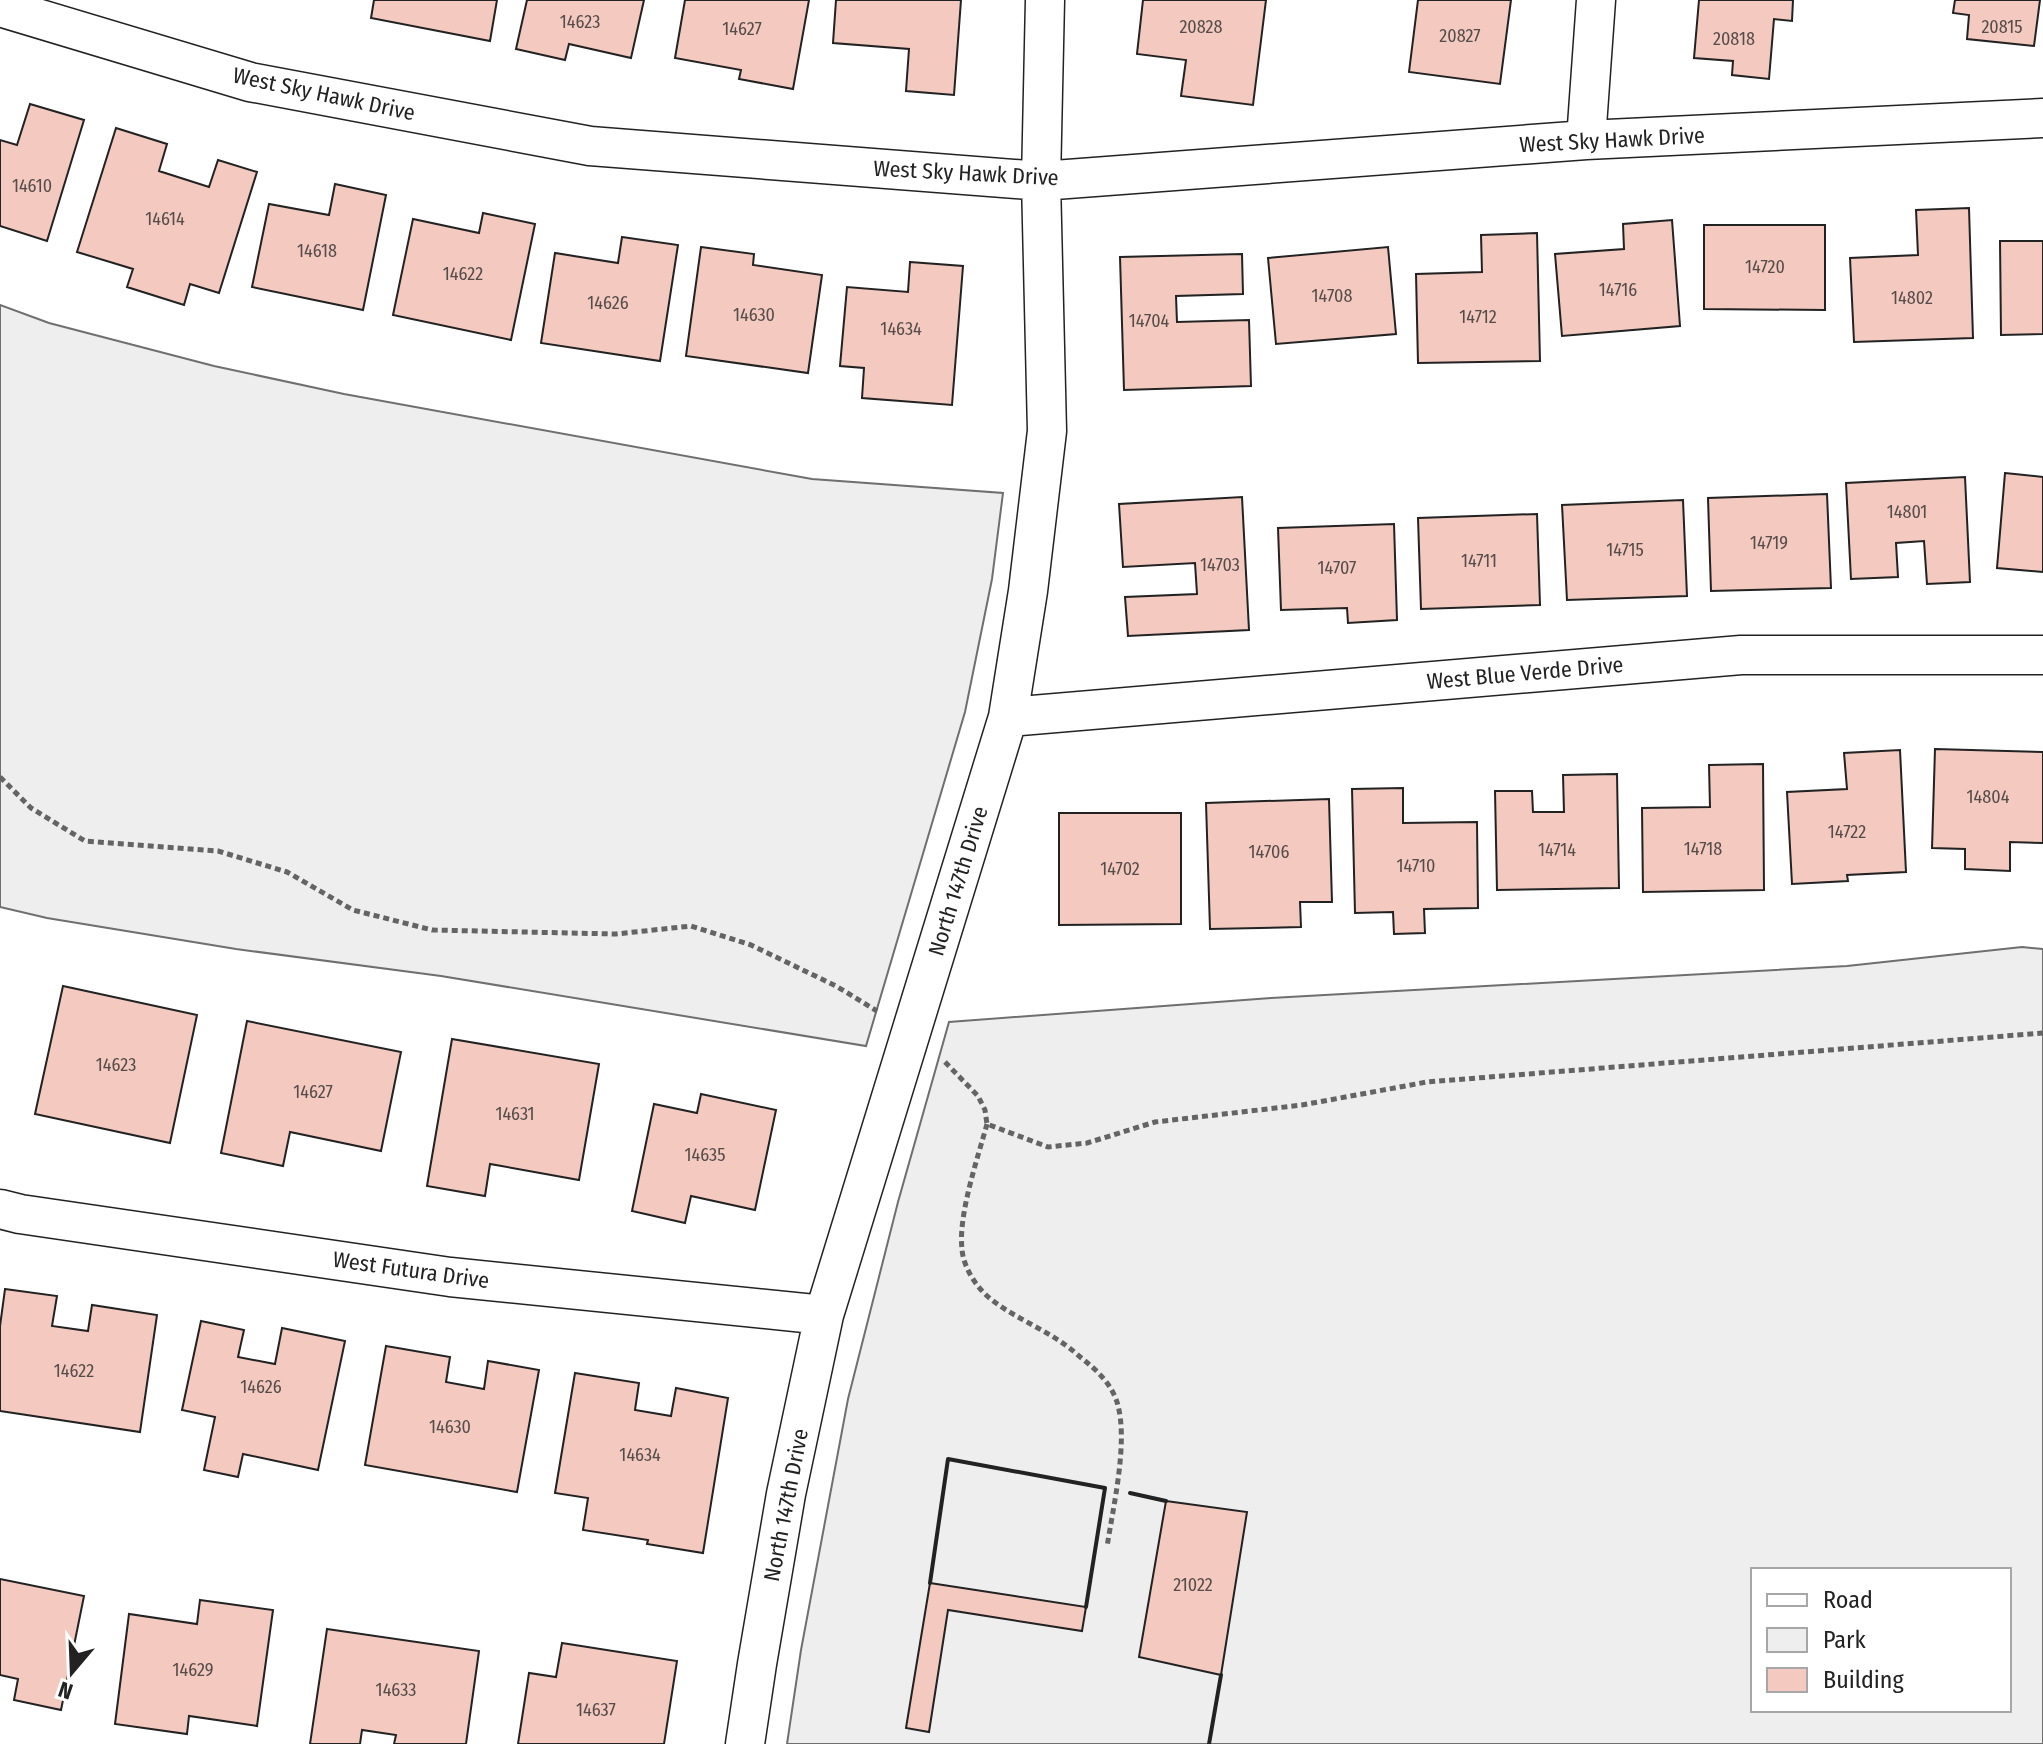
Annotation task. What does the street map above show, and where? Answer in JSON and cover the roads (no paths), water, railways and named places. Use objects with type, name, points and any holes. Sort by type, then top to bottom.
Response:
[{"type":"street","name":"North 147th Drive","points":[[745,1744],[786,1494],[824,1315],[1008,717],[1028,591],[1047,431],[1041,181],[1045,0]]},
{"type":"street","points":[[1586,140],[1596,0]]},
{"type":"street","name":"West Sky Hawk Drive","points":[[0,7],[250,82],[590,146],[1041,181],[1586,140],[2043,118]]},
{"type":"street","name":"West Blue Verde Drive","points":[[1008,717],[1741,655],[2043,655]]},
{"type":"street","name":"West Futura Drive","points":[[0,1209],[450,1277],[824,1315]]}]
